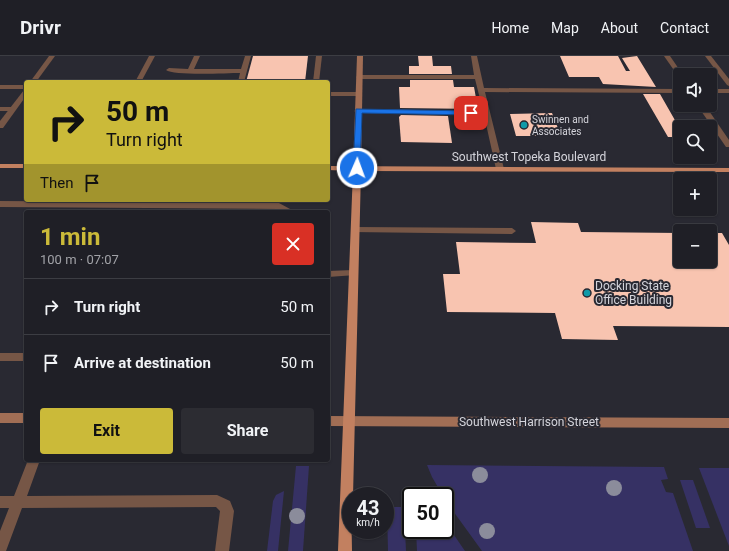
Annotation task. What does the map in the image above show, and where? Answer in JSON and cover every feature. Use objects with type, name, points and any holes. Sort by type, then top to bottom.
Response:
[{"type":"main road","points":[[345,551],[360,56]]},
{"type":"main road","points":[[0,166],[24,166]]},
{"type":"main road","name":"Southwest Topeka Boulevard","points":[[330,168],[729,170]]},
{"type":"main road","points":[[0,418],[24,418]]},
{"type":"main road","name":"Southwest Harrison Street","points":[[330,421],[729,423]]},
{"type":"street","points":[[34,80],[52,56]]},
{"type":"street","points":[[139,80],[152,56]]},
{"type":"street","points":[[190,71],[197,56]]},
{"type":"street","points":[[242,80],[248,56]]},
{"type":"street","points":[[316,80],[319,56]]},
{"type":"street","points":[[474,56],[500,169]]},
{"type":"street","points":[[667,56],[675,68]]},
{"type":"street","points":[[708,56],[729,84]]},
{"type":"street","points":[[169,70],[244,71]]},
{"type":"street","points":[[360,76],[478,76]]},
{"type":"street","points":[[0,87],[24,87]]},
{"type":"street","points":[[481,90],[673,91]]},
{"type":"street","points":[[717,91],[729,91]]},
{"type":"street","points":[[0,126],[24,94]]},
{"type":"street","points":[[330,94],[359,94]]},
{"type":"street","points":[[0,109],[12,109]]},
{"type":"street","points":[[358,110],[486,113]]},
{"type":"street","points":[[706,112],[729,146]]},
{"type":"street","points":[[0,204],[279,206],[286,210]]},
{"type":"street","points":[[355,230],[512,231]]},
{"type":"street","points":[[330,274],[353,273]]},
{"type":"street","points":[[0,357],[24,357]]},
{"type":"street","points":[[0,548],[33,462]]},
{"type":"street","points":[[0,502],[222,502],[227,511],[222,551]]},
{"type":"shaded area","points":[[427,465],[664,467],[668,479],[661,480],[666,492],[673,493],[693,551],[482,551],[454,512],[454,487],[438,487]]},
{"type":"shaded area","points":[[296,466],[309,466],[303,551],[288,551]]},
{"type":"shaded area","points":[[699,468],[729,468],[729,546]]},
{"type":"shaded area","points":[[680,480],[693,480],[710,528],[696,528]]},
{"type":"shaded area","points":[[284,491],[278,551],[267,551],[273,501],[276,495]]},
{"type":"shaded area","points":[[394,507],[402,507],[402,539],[405,539],[406,551],[388,551],[388,539],[394,539]]},
{"type":"shaded area","points":[[454,535],[465,551],[417,551],[416,539],[454,539]]},
{"type":"building","points":[[253,56],[308,56],[305,80],[247,80]]},
{"type":"building","points":[[418,56],[432,56],[433,66],[451,66],[452,74],[409,74],[409,66],[419,66]]},
{"type":"building","points":[[560,56],[618,56],[626,71],[630,71],[622,58],[637,56],[656,87],[603,84],[599,77],[569,77]]},
{"type":"building","points":[[410,80],[453,80],[454,87],[474,87],[478,109],[400,108],[399,87],[410,87]]},
{"type":"building","points":[[643,94],[660,94],[675,120],[673,120],[673,137],[668,137]]},
{"type":"building","points":[[552,113],[561,136],[516,136],[510,114]]},
{"type":"building","points":[[401,115],[448,116],[452,143],[401,142],[399,117]]},
{"type":"building","name":"Docking State Office Building","points":[[531,222],[578,223],[581,232],[673,233],[673,268],[717,268],[717,233],[722,233],[729,245],[729,327],[613,326],[618,340],[562,339],[555,313],[447,312],[443,274],[460,274],[456,242],[536,243]]},
{"type":"place","name":"Swinnen and Associates","points":[[524,125]]},
{"type":"place","name":"Docking State Office Building","points":[[587,293]]},
{"type":"route","points":[[357,168],[358,110],[471,113]]}]
